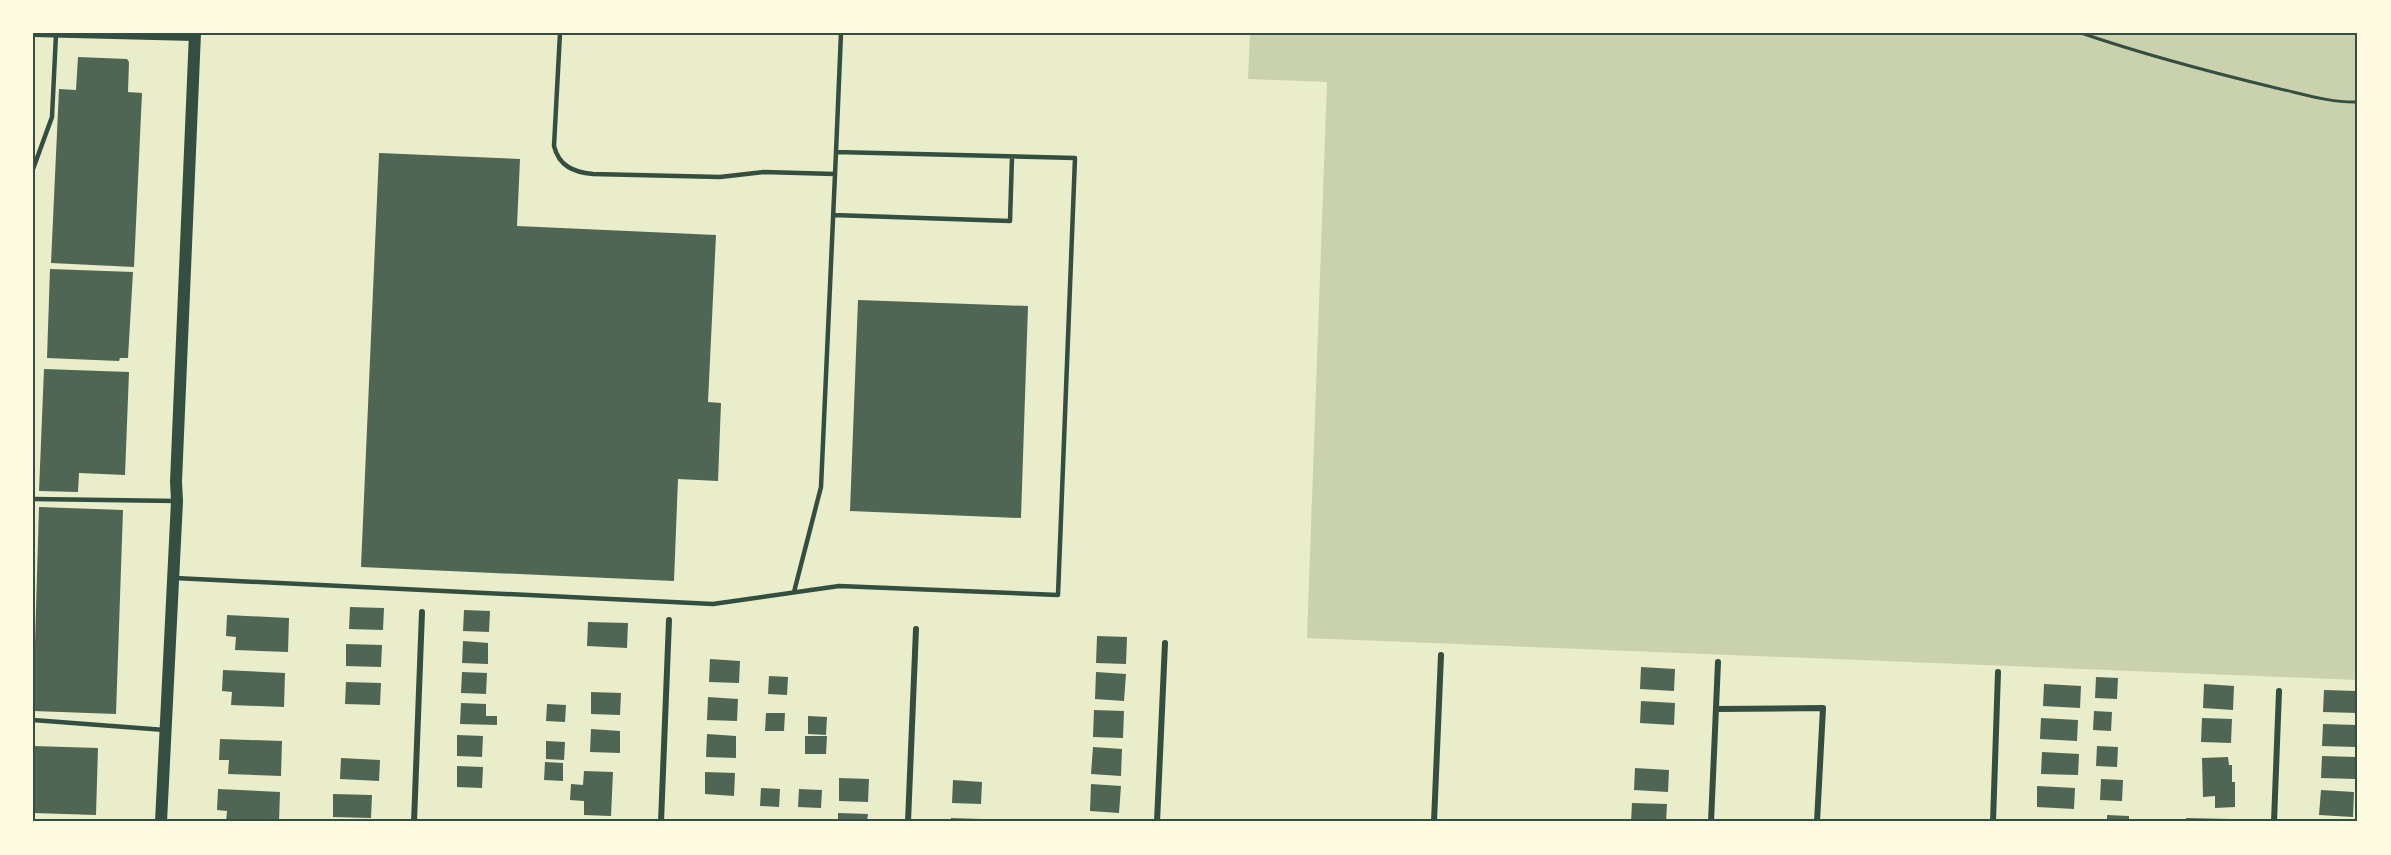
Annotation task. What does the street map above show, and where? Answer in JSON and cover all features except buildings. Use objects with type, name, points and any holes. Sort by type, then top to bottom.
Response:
[{"type":"main road","points":[[161,822],[171,578],[177,501],[195,35]]},
{"type":"street","points":[[33,34],[195,35]]},
{"type":"street","points":[[414,822],[422,612]]},
{"type":"street","points":[[661,822],[669,620]]},
{"type":"street","points":[[908,822],[916,629]]},
{"type":"street","points":[[1157,822],[1165,643]]},
{"type":"street","points":[[1434,822],[1442,655]]},
{"type":"street","points":[[1711,822],[1718,662]]},
{"type":"street","points":[[1993,822],[1998,672]]},
{"type":"street","points":[[2274,822],[2279,692]]},
{"type":"street","points":[[1716,710],[1823,708],[1816,822]]},
{"type":"lane","points":[[560,33],[554,146],[561,163],[569,168],[593,174],[720,177],[764,172],[835,174]]},
{"type":"lane","points":[[794,592],[821,487],[841,33]]},
{"type":"lane","points":[[33,169],[52,117],[56,34]]},
{"type":"lane","points":[[171,578],[713,604],[839,586],[1058,595],[1075,159],[836,152]]},
{"type":"lane","points":[[833,215],[1010,221],[1012,157]]},
{"type":"lane","points":[[33,499],[177,501]]},
{"type":"lane","points":[[33,720],[165,730]]},
{"type":"path","points":[[2080,33],[2178,63],[2264,85],[2325,99],[2358,102]]},
{"type":"green space","points":[[1250,33],[2358,33],[2358,680],[1307,638],[1327,82],[1248,79]]}]
